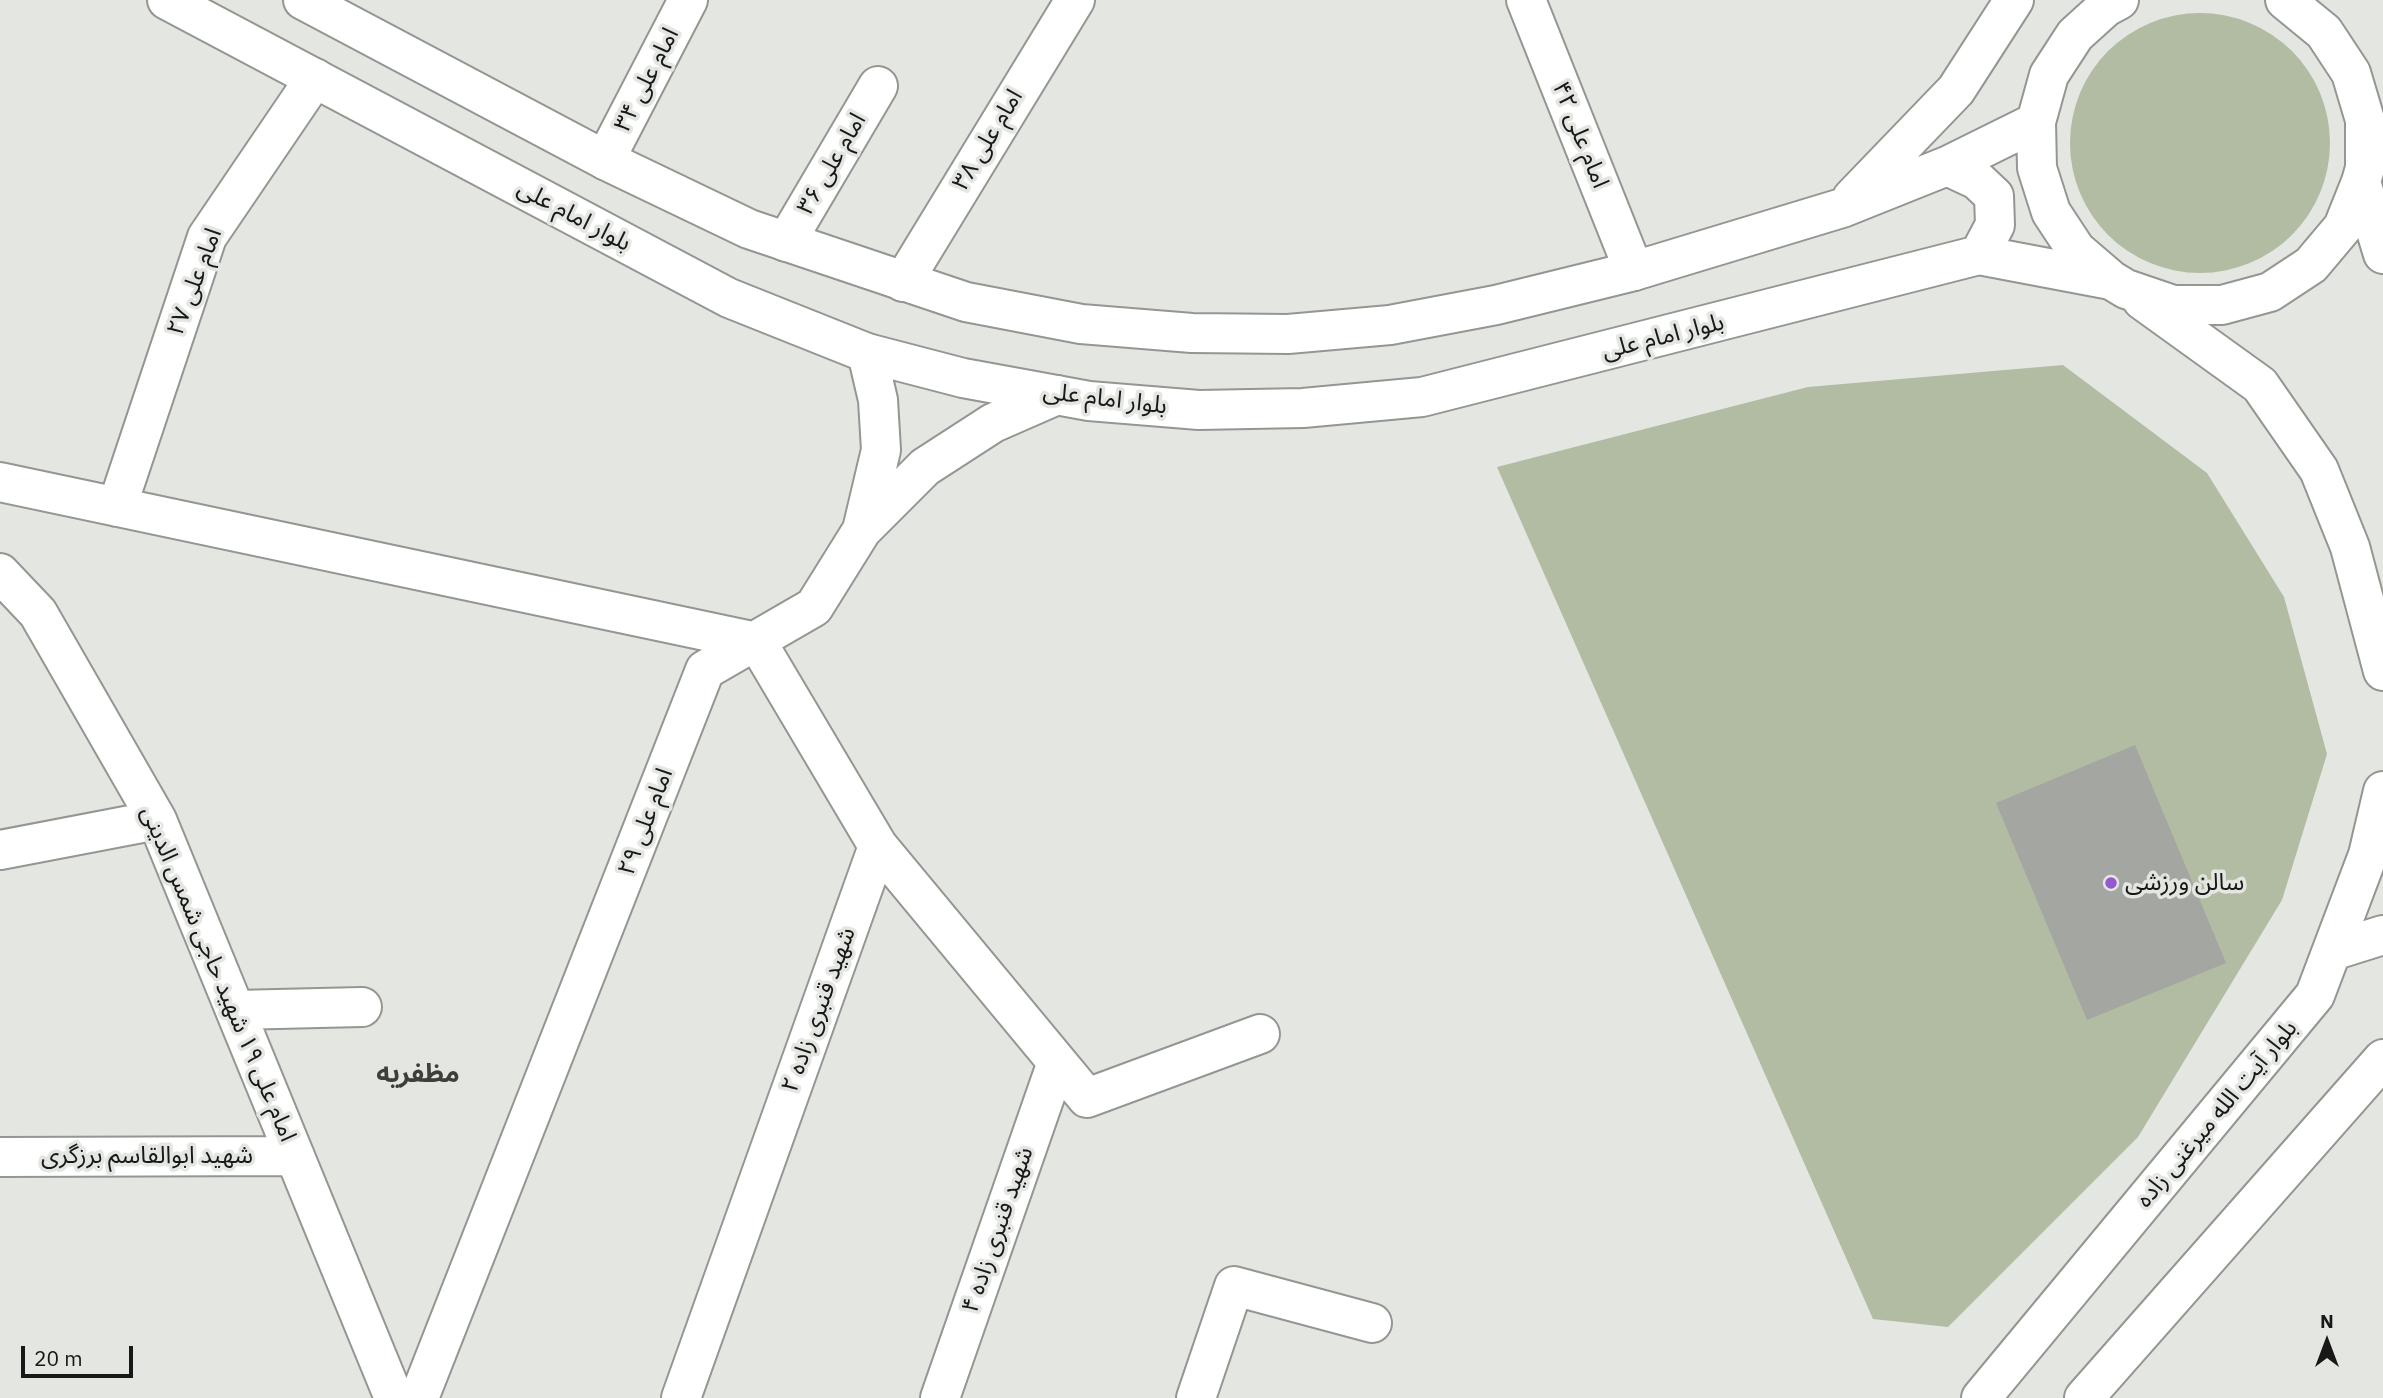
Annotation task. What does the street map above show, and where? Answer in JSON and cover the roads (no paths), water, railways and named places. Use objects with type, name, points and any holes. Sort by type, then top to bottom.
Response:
[{"type":"street","name":"بلوار امام علی","points":[[167,0],[729,298],[867,354],[963,378],[1089,401],[1199,410],[1303,408],[1422,397],[1979,255],[2118,285]]},
{"type":"street","name":"امام علی ۳۴","points":[[605,160],[688,0]]},
{"type":"street","name":"امام علی ۴۲","points":[[1527,0],[1634,271]]},
{"type":"street","points":[[1842,208],[1956,90],[2014,0]]},
{"type":"street","points":[[2119,0],[2073,17],[2049,75],[2036,122],[2037,168],[2050,212],[2076,250],[2118,285],[2260,385],[2319,470],[2350,547],[2383,671]]},
{"type":"street","points":[[2287,0],[2324,32],[2351,73],[2365,120],[2383,254]]},
{"type":"street","points":[[308,1],[605,160],[748,229],[966,302],[1081,324],[1192,333],[1288,334],[1390,325],[1496,305],[1634,271],[1842,208],[1947,166],[2036,122]]},
{"type":"street","name":"امام علی ۳۸","points":[[903,282],[1062,4]]},
{"type":"street","name":"امام علی ۲۷","points":[[117,507],[207,237],[314,78]]},
{"type":"street","name":"امام علی ۳۶","points":[[786,242],[878,86]]},
{"type":"street","points":[[1947,166],[1977,180],[1994,196],[1995,225],[1979,255]]},
{"type":"street","points":[[2118,285],[2173,305],[2222,305],[2270,292],[2311,265],[2343,227],[2370,166]]},
{"type":"street","points":[[862,530],[881,450],[878,400],[867,354]]},
{"type":"street","name":"امام علی ۲۹","points":[[419,1398],[705,670],[814,607],[862,530],[925,467],[993,424],[1057,395]]},
{"type":"street","points":[[0,482],[757,642],[878,846],[1087,1098],[1260,1034]]},
{"type":"street","name":"امام علی ۱۹ شهید حاجی شمس الدینی","points":[[0,573],[38,613],[157,820],[394,1398]]},
{"type":"street","name":"بلوار آیت الله میرغنی زاده","points":[[1981,1398],[2315,996],[2368,855],[2383,791]]},
{"type":"street","points":[[0,850],[157,820]]},
{"type":"street","name":"شهید قنبری زاده ۲","points":[[681,1398],[878,846]]},
{"type":"street","points":[[2332,951],[2383,935]]},
{"type":"street","points":[[235,1010],[362,1007]]},
{"type":"street","points":[[2084,1398],[2383,1059]]},
{"type":"street","name":"شهید قنبری زاده ۴","points":[[940,1398],[1057,1062]]},
{"type":"street","name":"شهید ابوالقاسم برزگری","points":[[0,1157],[295,1156]]},
{"type":"street","points":[[1196,1398],[1234,1286],[1373,1323]]},
{"type":"place","name":"سالن ورزشی","points":[[2111,883]]},
{"type":"district","name":"مظفریه","points":[[418,1074]]}]
